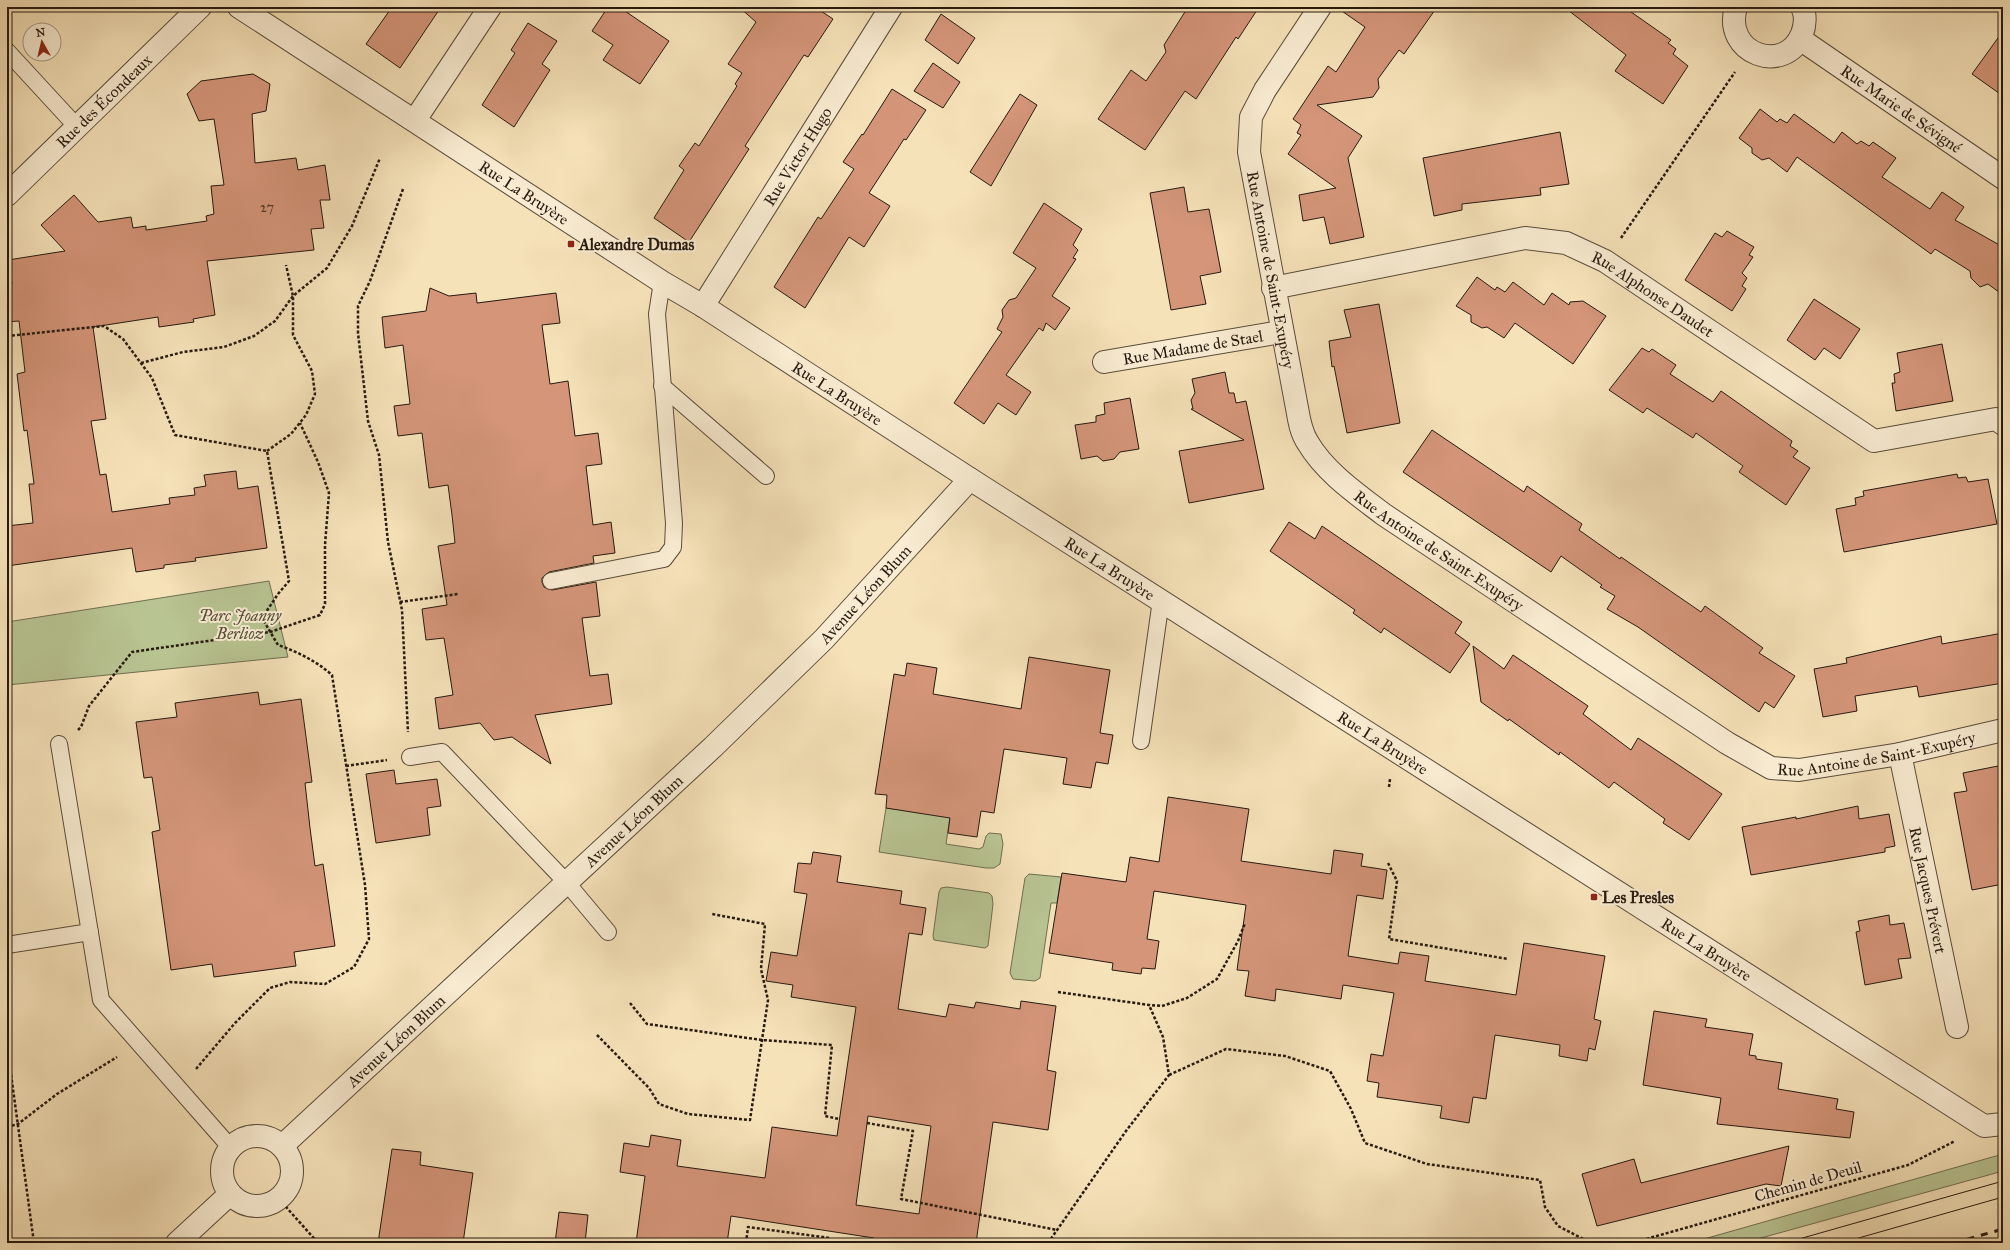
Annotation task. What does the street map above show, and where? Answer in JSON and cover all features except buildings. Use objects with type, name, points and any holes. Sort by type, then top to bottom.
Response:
[{"type":"street","name":"Rue des Écondeaux","points":[[7,195],[78,128],[200,7]]},
{"type":"street","name":"Rue La Bruyère","points":[[239,7],[662,282],[703,306],[970,479],[1994,1125]]},
{"type":"street","points":[[415,120],[490,7]]},
{"type":"street","name":"Rue Victor Hugo","points":[[703,306],[891,7]]},
{"type":"street","name":"Rue Antoine de Saint-Exupéry","points":[[1320,7],[1265,90],[1251,117],[1248,152],[1281,332],[1300,425],[1307,442],[1316,455],[1354,492],[1383,514],[1727,743],[1771,768],[1799,770],[1900,754],[2003,730]]},
{"type":"street","points":[[1736,7],[1734,26],[1736,36],[1750,51],[1768,57],[1786,52],[1800,39],[1805,20],[1802,7]]},
{"type":"street","name":"Rue Marie de Sévigné","points":[[1800,39],[2003,178]]},
{"type":"street","name":"Rue Alphonse Daudet","points":[[1273,288],[1525,238],[1566,243],[1605,261],[1874,441],[1996,420],[2003,424]]},
{"type":"street","name":"Rue Madame de Stael","points":[[1104,362],[1281,332]]},
{"type":"street","name":"Avenue Léon Blum","points":[[282,1146],[568,883],[713,747],[824,639],[970,479]]},
{"type":"street","name":"Rue Jacques Prévert","points":[[1900,754],[1957,1027]]},
{"type":"street","points":[[250,1137],[262,1137],[272,1140],[282,1146],[289,1156],[292,1167],[291,1179],[287,1190],[279,1199],[269,1204],[259,1206],[248,1205],[238,1201],[230,1194],[225,1185],[222,1166],[225,1156],[231,1148],[240,1140],[250,1137]]},
{"type":"street","points":[[177,1243],[230,1194]]},
{"type":"lane","points":[[7,51],[78,128]]},
{"type":"lane","points":[[551,581],[664,560],[673,547],[674,523],[656,314],[662,282]]},
{"type":"lane","points":[[662,386],[766,476]]},
{"type":"lane","points":[[1141,742],[1161,600]]},
{"type":"lane","points":[[59,744],[101,1000],[231,1148]]},
{"type":"lane","points":[[410,757],[442,752],[568,883],[608,932]]},
{"type":"lane","points":[[7,945],[90,932]]},
{"type":"path","points":[[1605,261],[1750,51]]},
{"type":"path","points":[[141,363],[183,352],[224,347],[254,336],[275,321],[293,296],[327,268],[352,226],[380,158]]},
{"type":"path","points":[[346,766],[410,757],[400,602],[388,542],[379,455],[368,421],[358,333],[358,306],[370,281],[403,189]]},
{"type":"path","points":[[7,336],[104,326],[123,339],[152,378],[175,434],[268,451],[291,434],[300,424],[306,416],[315,394],[312,371],[293,335],[293,296],[286,265]]},
{"type":"path","points":[[59,744],[81,727],[89,706],[132,652],[270,632],[320,615],[325,604],[325,545],[329,493],[318,462],[300,424]]},
{"type":"path","points":[[178,1089],[235,1023],[270,988],[290,982],[325,984],[354,966],[369,939],[365,885],[332,675],[319,663],[278,645],[262,618],[278,594],[289,581],[268,451]]},
{"type":"path","points":[[400,602],[458,594]]},
{"type":"path","points":[[1388,864],[1397,881],[1389,939],[1508,959]]},
{"type":"path","points":[[597,1035],[649,1088],[659,1104],[688,1114],[750,1120],[768,1000],[761,970],[765,924],[712,914]]},
{"type":"path","points":[[1058,992],[1150,1006],[1162,1006],[1187,998],[1217,979],[1238,941],[1245,923]]},
{"type":"path","points":[[630,1002],[647,1024],[762,1040],[832,1045],[824,1116],[839,1118]]},
{"type":"path","points":[[1150,1006],[1163,1037],[1169,1075]]},
{"type":"path","points":[[7,1127],[18,1124],[57,1094],[138,1043]]},
{"type":"path","points":[[7,1045],[34,1243]]},
{"type":"path","points":[[1048,1243],[1126,1131],[1169,1075],[1226,1049],[1285,1056],[1330,1071],[1351,1109],[1365,1143],[1427,1164],[1540,1180],[1545,1206],[1558,1226],[1591,1243]]},
{"type":"path","points":[[867,1123],[913,1131],[901,1199],[1057,1230]]},
{"type":"path","name":"Chemin de Deuil","points":[[1632,1243],[1908,1165],[1994,1125]]},
{"type":"path","points":[[279,1199],[318,1243]]},
{"type":"path","points":[[746,1243],[748,1227],[830,1238],[829,1243]]},
{"type":"green space","name":"Parc Joanny Berlioz","points":[[269,581],[288,657],[7,685],[7,622]]},
{"type":"green space","points":[[886,808],[950,816],[946,844],[979,849],[983,847],[986,836],[989,833],[1001,834],[1003,844],[1000,864],[994,868],[986,868],[879,852]]},
{"type":"green space","points":[[1029,874],[1061,877],[1057,903],[1051,903],[1040,978],[1035,981],[1013,979],[1010,973],[1025,878]]},
{"type":"green space","points":[[947,887],[989,893],[992,896],[993,904],[988,946],[985,948],[934,940],[933,936],[939,892],[941,888]]},
{"type":"green space","points":[[2003,1154],[2003,1171],[1743,1243],[1690,1243]]},
{"type":"tram line","points":[[1785,1243],[2003,1181]]},
{"type":"tram line","points":[[1841,1243],[2003,1197]]},
{"type":"railway","points":[[1954,1243],[2003,1229]]},
{"type":"place","name":"Alexandre Dumas","points":[[571,244]]},
{"type":"place","name":"Les Presles","points":[[1594,897]]}]
